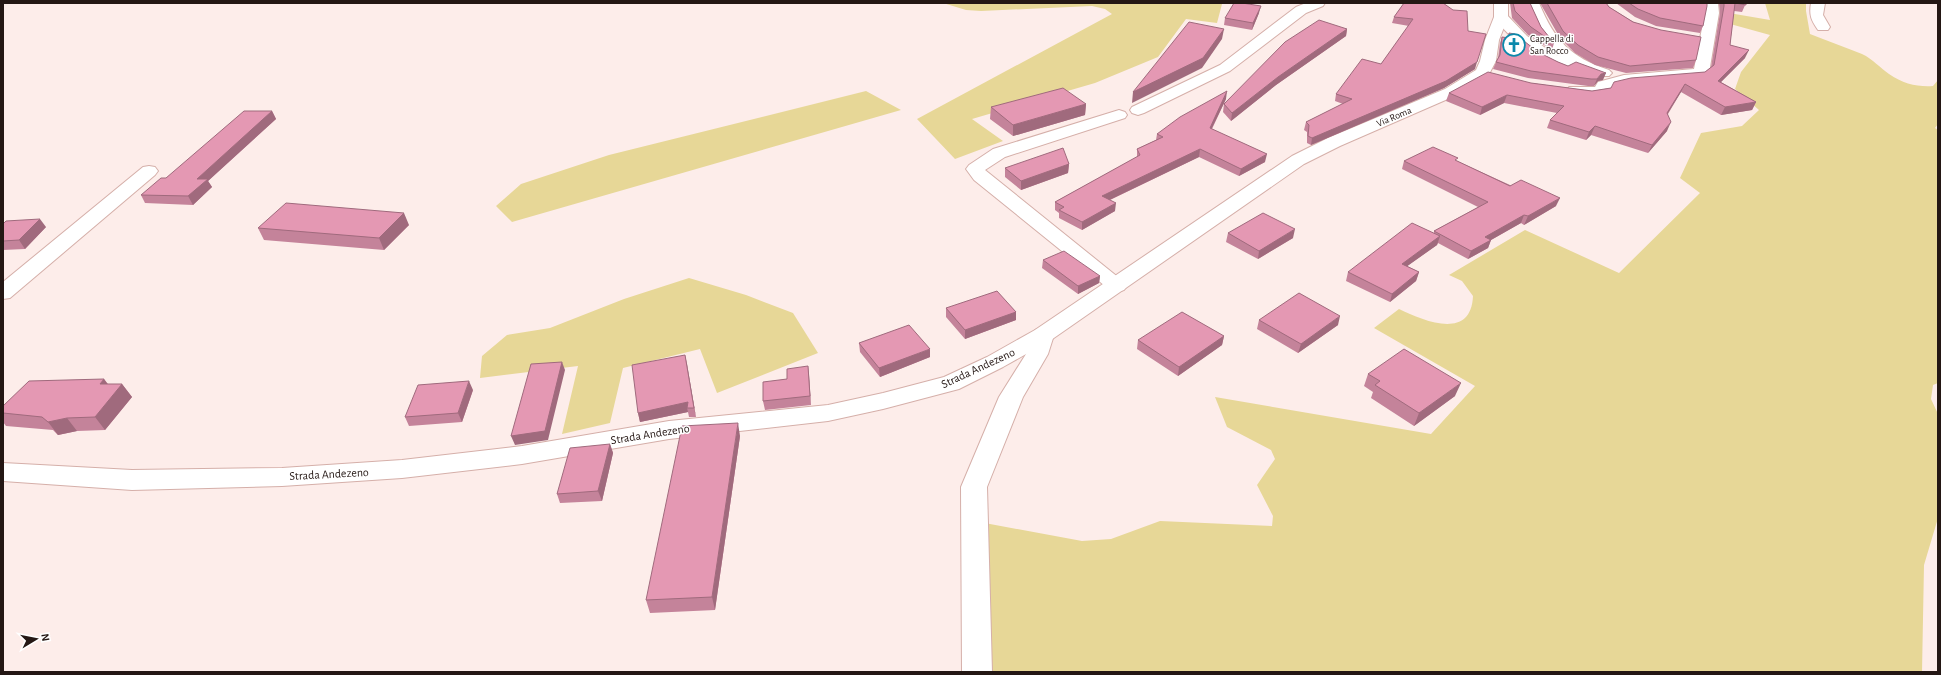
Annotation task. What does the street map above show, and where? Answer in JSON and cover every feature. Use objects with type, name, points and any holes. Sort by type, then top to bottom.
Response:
[{"type":"street","points":[[1138,110],[1225,68],[1301,10],[1318,3]]},
{"type":"street","points":[[1532,3],[1554,45],[1564,54],[1589,69],[1624,80]]},
{"type":"street","points":[[1501,10],[1510,30],[1530,47],[1604,85],[1616,84],[1624,80],[1701,73],[1701,39],[1711,3]]},
{"type":"street","points":[[1818,3],[1816,15],[1823,27]]},
{"type":"street","points":[[1499,78],[1483,73],[1488,61],[1492,40],[1501,10]]},
{"type":"street","name":"Via Roma","points":[[1242,199],[1298,160],[1334,142],[1450,92],[1483,73]]},
{"type":"street","points":[[1559,87],[1588,92],[1601,92],[1604,85]]},
{"type":"street","points":[[1117,286],[980,176],[975,169],[999,152],[1119,116]]},
{"type":"street","points":[[3,293],[149,171]]},
{"type":"street","name":"Strada Andezeno","points":[[3,472],[132,480],[282,476],[402,470],[522,455],[669,430],[828,412],[883,401],[951,383],[995,362],[1043,335],[1117,286],[1242,199]]},
{"type":"street","points":[[977,672],[974,487],[1011,397],[1037,354],[1043,335]]},
{"type":"shaded area","points":[[943,3],[1222,4],[1217,23],[1186,19],[1158,57],[1095,83],[972,119],[1003,141],[955,159],[917,119],[1112,14],[1105,9],[1092,6],[981,11],[966,10]]},
{"type":"shaded area","points":[[1765,3],[1806,3],[1810,34],[1870,58],[1889,74],[1905,82],[1922,86],[1933,86],[1938,80],[1938,124],[1935,128],[1938,130],[1938,383],[1933,385],[1931,399],[1938,414],[1938,518],[1924,565],[1922,672],[979,672],[974,521],[1082,541],[1111,539],[1160,521],[1272,526],[1273,516],[1257,485],[1275,459],[1271,450],[1227,427],[1215,397],[1431,434],[1475,386],[1374,328],[1399,309],[1433,322],[1445,324],[1455,323],[1464,319],[1470,310],[1473,296],[1462,281],[1449,275],[1525,230],[1619,273],[1700,193],[1680,178],[1701,133],[1742,126],[1759,110],[1735,89],[1741,72],[1770,35],[1723,22],[1723,12],[1770,20]]},
{"type":"shaded area","points":[[866,91],[901,110],[512,222],[496,206],[521,184],[609,155]]},
{"type":"shaded area","points":[[689,278],[746,295],[793,313],[818,353],[717,393],[700,349],[623,368],[610,423],[562,434],[578,366],[480,378],[482,356],[507,335],[550,328],[624,299]]},
{"type":"building","points":[[1234,3],[1261,6],[1253,23],[1225,18]]},
{"type":"building","points":[[1404,3],[1443,3],[1453,10],[1467,11],[1468,31],[1486,34],[1477,62],[1446,81],[1312,138],[1308,136],[1309,125],[1306,122],[1352,99],[1336,94],[1362,59],[1381,64],[1413,19],[1394,17]]},
{"type":"building","points":[[1513,3],[1530,3],[1541,27],[1554,43],[1531,27],[1515,11]]},
{"type":"building","points":[[1547,3],[1606,3],[1609,7],[1633,22],[1661,30],[1701,37],[1696,60],[1630,66],[1598,57],[1578,45],[1563,31]]},
{"type":"building","points":[[1629,3],[1707,3],[1707,6],[1703,26],[1660,18],[1638,9]]},
{"type":"building","points":[[1724,3],[1735,3],[1730,45],[1749,50],[1718,81],[1756,102],[1725,107],[1685,84],[1667,113],[1671,122],[1652,145],[1595,126],[1589,132],[1550,120],[1564,106],[1507,95],[1482,107],[1449,93],[1488,72],[1531,83],[1592,91],[1611,88],[1614,82],[1631,78],[1705,72],[1714,65]]},
{"type":"building","points":[[1735,3],[1746,3],[1746,5]]},
{"type":"building","points":[[1319,20],[1347,29],[1278,77],[1232,113],[1224,104],[1285,42]]},
{"type":"building","points":[[1189,22],[1224,29],[1203,58],[1133,92]]},
{"type":"building","points":[[1509,33],[1515,34],[1538,52],[1558,62],[1568,66],[1576,62],[1606,73],[1601,74],[1597,79],[1591,79],[1531,71],[1496,62],[1500,55],[1502,37],[1509,38]]},
{"type":"building","points":[[1063,88],[1086,104],[1013,125],[991,107]]},
{"type":"building","points":[[1227,91],[1210,128],[1267,154],[1241,169],[1200,149],[1102,196],[1116,203],[1082,222],[1059,210],[1064,207],[1055,202],[1140,155],[1137,149],[1163,137],[1157,134],[1180,117]]},
{"type":"building","points":[[244,111],[272,111],[197,179],[208,179],[188,196],[141,195],[161,178],[166,178]]},
{"type":"building","points":[[1433,147],[1458,158],[1455,160],[1510,186],[1521,180],[1560,198],[1528,216],[1524,215],[1485,237],[1491,240],[1471,251],[1434,231],[1488,202],[1404,161]]},
{"type":"building","points":[[1063,148],[1069,164],[1021,181],[1005,168]]},
{"type":"building","points":[[286,203],[404,213],[379,238],[258,228]]},
{"type":"building","points":[[1263,213],[1295,229],[1259,251],[1228,233]]},
{"type":"building","points":[[40,219],[19,240],[3,241],[3,224],[6,221]]},
{"type":"building","points":[[1412,223],[1440,236],[1402,264],[1419,272],[1392,294],[1348,272]]},
{"type":"building","points":[[1064,251],[1100,276],[1078,286],[1043,260]]},
{"type":"building","points":[[997,291],[1016,312],[965,330],[946,308]]},
{"type":"building","points":[[1299,293],[1340,316],[1301,344],[1259,320]]},
{"type":"building","points":[[1182,312],[1224,336],[1179,367],[1138,340]]},
{"type":"building","points":[[909,325],[930,349],[879,368],[859,343]]},
{"type":"building","points":[[1404,349],[1461,383],[1419,413],[1375,385],[1380,381],[1368,374]]},
{"type":"building","points":[[685,355],[694,408],[687,408],[688,402],[638,413],[632,365]]},
{"type":"building","points":[[562,362],[545,431],[511,436],[531,364]]},
{"type":"building","points":[[808,366],[810,396],[763,401],[763,382],[787,379],[787,369]]},
{"type":"building","points":[[104,379],[100,384],[122,384],[95,417],[67,418],[48,422],[42,417],[3,413],[3,406],[29,381]]},
{"type":"building","points":[[469,381],[458,413],[405,417],[418,385]]},
{"type":"building","points":[[738,423],[712,597],[646,600],[682,426]]},
{"type":"building","points":[[610,444],[598,491],[557,494],[570,448]]},
{"type":"place","name":"Cappella di San Rocco","points":[[1514,45]]}]
